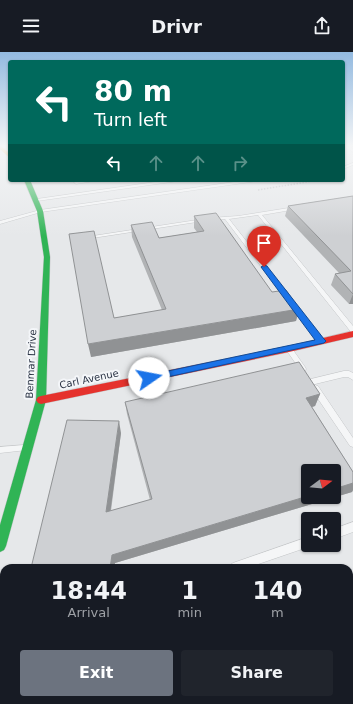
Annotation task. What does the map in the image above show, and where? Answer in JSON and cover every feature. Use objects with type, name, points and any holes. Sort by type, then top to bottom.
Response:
[{"type":"street","name":"Benmar Drive","points":[[0,546],[40,400],[47,257],[40,211],[37,200],[28,182]]},
{"type":"street","name":"Carl Avenue","points":[[40,400],[289,349],[353,334]]},
{"type":"lane","points":[[74,194],[75,182]]},
{"type":"lane","points":[[37,200],[163,182]]},
{"type":"lane","points":[[0,223],[40,211],[243,182]]},
{"type":"lane","points":[[82,239],[259,214],[298,207]]},
{"type":"lane","points":[[259,214],[353,330]]},
{"type":"lane","points":[[226,218],[321,341]]},
{"type":"lane","points":[[289,349],[353,444]]},
{"type":"lane","points":[[311,382],[344,374],[350,374],[353,377]]},
{"type":"lane","points":[[0,450],[27,448]]},
{"type":"lane","points":[[341,531],[353,527]]},
{"type":"lane","points":[[245,564],[301,544]]},
{"type":"building","points":[[353,196],[353,294],[335,274],[351,271],[288,206]]},
{"type":"building","points":[[216,213],[272,292],[286,290],[299,309],[88,344],[69,234],[94,231],[114,318],[166,309],[131,225],[152,222],[159,238],[204,231],[194,216]]},
{"type":"building","points":[[299,362],[320,394],[306,398],[353,472],[353,483],[341,487],[341,464],[301,464],[301,498],[112,555],[111,564],[32,564],[67,420],[119,421],[106,512],[152,499],[125,402]]},
{"type":"traffic: fast","points":[[0,546],[41,400],[47,257],[40,211],[28,182]]},
{"type":"traffic: jam","points":[[41,400],[289,349],[353,334]]},
{"type":"route","points":[[149,378],[321,341],[264,267]]}]
